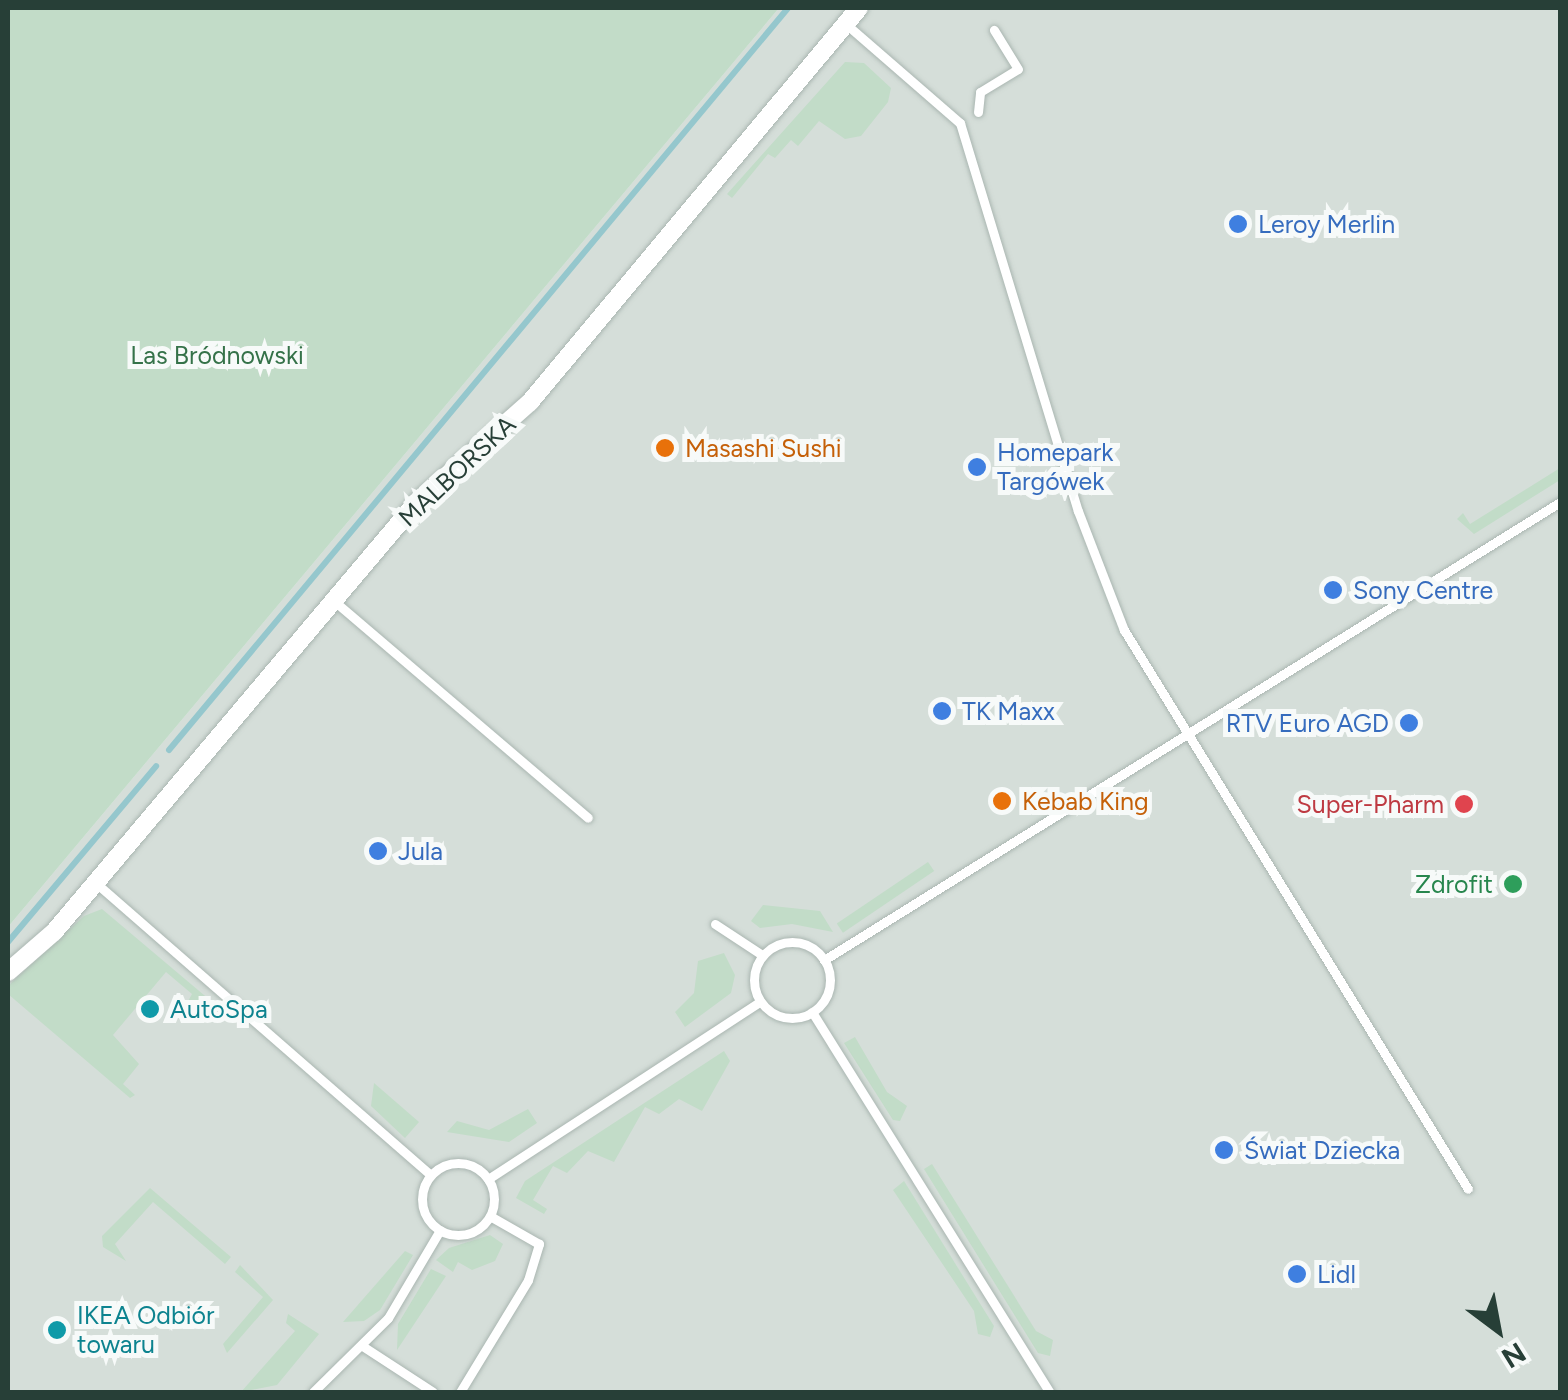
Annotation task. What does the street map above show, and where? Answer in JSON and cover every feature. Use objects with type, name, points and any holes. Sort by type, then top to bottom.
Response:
[{"type":"street","name":"MALBORSKA","points":[[8,972],[46,941],[417,502],[530,402],[859,8]]},
{"type":"lane","points":[[846,24],[960,123],[1085,529],[1124,630],[1468,1189]]},
{"type":"lane","points":[[978,112],[980,92],[1018,68],[994,30]]},
{"type":"lane","points":[[824,960],[1560,502]]},
{"type":"lane","points":[[334,600],[588,818]]},
{"type":"lane","points":[[96,883],[431,1174]]},
{"type":"lane","points":[[715,924],[762,956]]},
{"type":"lane","points":[[792,942],[824,960],[829,987],[812,1012],[780,1016],[760,1002],[754,976],[762,956],[792,942]]},
{"type":"lane","points":[[488,1179],[760,1002]]},
{"type":"lane","points":[[812,1012],[1049,1392]]},
{"type":"lane","points":[[460,1163],[488,1179],[494,1197],[490,1216],[468,1234],[440,1230],[422,1208],[431,1174],[460,1163]]},
{"type":"lane","points":[[460,1392],[528,1280],[539,1244],[490,1216]]},
{"type":"lane","points":[[313,1392],[364,1346],[440,1230]]},
{"type":"lane","points":[[364,1346],[433,1392]]},
{"type":"shaded area","name":"Homepark Targówek","points":[[779,8],[1560,8],[1560,1392],[8,1392],[8,927]]},
{"type":"green space","name":"Las Bródnowski","points":[[8,8],[779,8],[8,927]]},
{"type":"green space","points":[[845,62],[864,63],[891,88],[888,102],[861,136],[845,139],[819,121],[798,146],[791,140],[775,158],[768,154],[732,198],[727,194]]},
{"type":"green space","points":[[1560,468],[1560,480],[1474,534],[1457,519],[1463,513],[1470,524]]},
{"type":"green space","points":[[928,862],[934,871],[843,933],[837,924]]},
{"type":"green space","points":[[763,905],[820,911],[833,932],[792,924],[760,928],[751,921]]},
{"type":"green space","points":[[102,909],[211,1001],[209,1010],[197,1000],[180,1016],[192,994],[166,972],[113,1035],[139,1064],[123,1084],[135,1095],[130,1098],[8,994],[8,986],[84,916]]},
{"type":"green space","points":[[724,953],[735,975],[731,993],[685,1027],[675,1012],[694,993],[698,961]]},
{"type":"green space","points":[[855,1037],[887,1092],[907,1106],[900,1121],[893,1120],[844,1043]]},
{"type":"green space","points":[[724,1051],[730,1061],[702,1111],[679,1099],[659,1114],[645,1107],[614,1162],[588,1151],[567,1173],[553,1166],[533,1200],[547,1209],[544,1214],[516,1198],[525,1181]]},
{"type":"green space","points":[[374,1083],[419,1122],[405,1138],[371,1106]]},
{"type":"green space","points":[[528,1109],[537,1123],[509,1142],[447,1132],[457,1121],[489,1130]]},
{"type":"green space","points":[[932,1164],[1036,1331],[1053,1340],[1050,1356],[1038,1353],[924,1169]]},
{"type":"green space","points":[[904,1181],[994,1326],[990,1337],[978,1334],[974,1311],[893,1190]]},
{"type":"green space","points":[[150,1188],[231,1257],[225,1264],[153,1202],[115,1244],[126,1261],[103,1247],[102,1236]]},
{"type":"green space","points":[[490,1235],[503,1244],[495,1261],[472,1270],[458,1262],[453,1272],[436,1260],[449,1248]]},
{"type":"green space","points":[[405,1251],[413,1255],[380,1310],[364,1321],[343,1322]]},
{"type":"green space","points":[[240,1265],[273,1300],[227,1353],[223,1344],[263,1297],[235,1272]]},
{"type":"green space","points":[[431,1269],[446,1276],[397,1350],[398,1324]]},
{"type":"green space","points":[[288,1314],[319,1334],[277,1385],[241,1392],[295,1331],[286,1323]]},
{"type":"waterway","points":[[169,750],[788,8]]},
{"type":"waterway","points":[[8,942],[156,766]]},
{"type":"place","name":"Leroy Merlin","points":[[1238,224]]},
{"type":"place","name":"Masashi Sushi","points":[[665,448]]},
{"type":"place","name":"Homepark Targówek","points":[[977,467]]},
{"type":"place","name":"Sony Centre","points":[[1333,590]]},
{"type":"place","name":"TK Maxx","points":[[942,711]]},
{"type":"place","name":"RTV Euro AGD","points":[[1409,723]]},
{"type":"place","name":"Kebab King","points":[[1002,801]]},
{"type":"place","name":"Super-Pharm","points":[[1464,804]]},
{"type":"place","name":"Jula","points":[[378,851]]},
{"type":"place","name":"Zdrofit","points":[[1513,884]]},
{"type":"place","name":"AutoSpa","points":[[150,1009]]},
{"type":"place","name":"Świat Dziecka","points":[[1224,1150]]},
{"type":"place","name":"Lidl","points":[[1297,1274]]},
{"type":"place","name":"IKEA Odbiór towaru","points":[[57,1330]]}]
